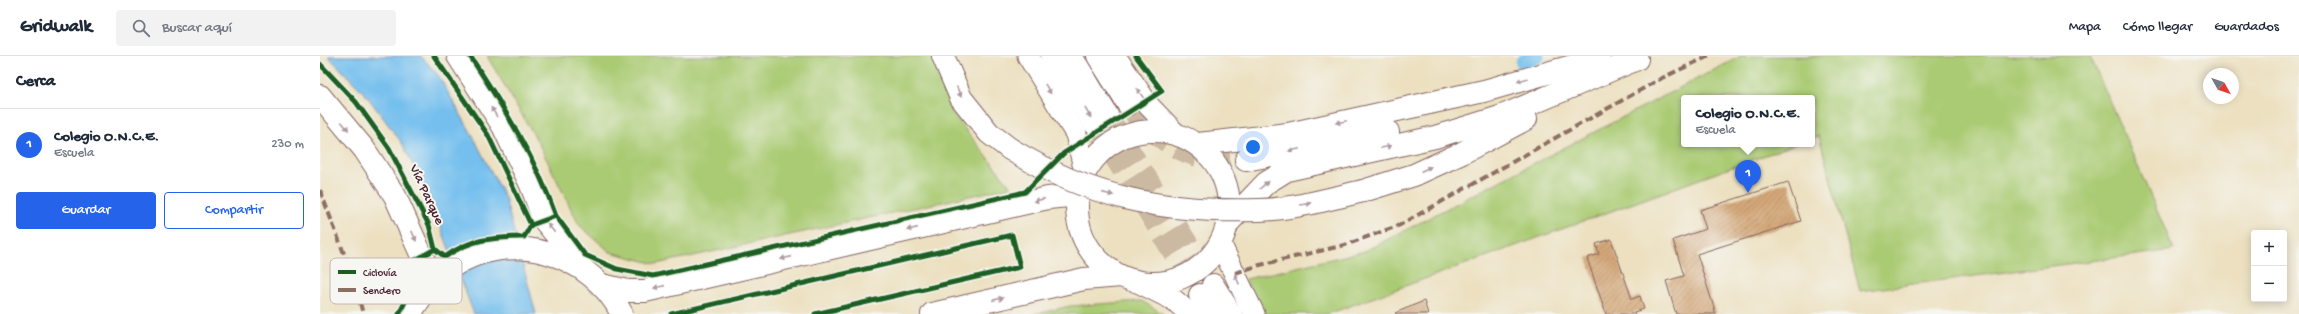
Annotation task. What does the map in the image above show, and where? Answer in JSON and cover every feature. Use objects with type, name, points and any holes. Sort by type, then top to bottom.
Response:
[{"type":"main road","points":[[458,56],[503,126],[531,185],[544,220],[584,269],[602,285],[622,314]]},
{"type":"main road","points":[[943,56],[962,98],[989,133],[1010,149],[1042,169],[1100,192],[1164,207],[1259,210],[1311,203],[1363,191],[1414,175],[1462,153],[1639,57]]},
{"type":"main road","points":[[1052,56],[1101,119],[1071,56]]},
{"type":"main road","points":[[1098,56],[1128,104]]},
{"type":"main road","points":[[1198,144],[1295,132],[1484,91],[1572,66],[1599,56]]},
{"type":"main road","points":[[1246,160],[1451,118],[1543,88],[1599,64],[1612,56]]},
{"type":"main road","points":[[932,314],[1084,279],[1128,278],[1163,282],[1177,279],[1203,264],[1224,234],[1266,183],[1287,170],[1435,137],[1500,117],[1639,57]]},
{"type":"main road","points":[[320,96],[364,149],[395,196],[423,258]]},
{"type":"main road","points":[[1128,278],[1099,260],[1086,243],[1080,228],[1078,195],[1085,172],[1096,156],[1112,142],[1131,134],[1153,130],[1175,133],[1198,144],[1211,157],[1221,171],[1227,188],[1230,206],[1224,234]]},
{"type":"main road","points":[[602,285],[628,291],[645,290],[1048,198],[1078,195]]},
{"type":"main road","points":[[462,262],[489,251],[507,248],[531,249],[555,254],[584,269]]},
{"type":"main road","points":[[1212,314],[1207,290],[1231,314]]},
{"type":"street","points":[[1028,56],[1076,134],[1085,172]]},
{"type":"street","points":[[1115,56],[1149,106],[1175,133]]},
{"type":"street","points":[[1224,234],[1254,314]]},
{"type":"street","points":[[1128,278],[1174,300],[1190,314]]},
{"type":"green space","points":[[487,56],[932,56],[950,110],[1011,187],[656,264],[610,252],[579,225],[538,142]]},
{"type":"green space","points":[[1741,56],[2090,56],[2174,250],[1860,291],[1819,136],[1815,137],[1815,95],[1681,95],[1681,147],[1788,147],[1328,314],[1258,314],[1246,279],[1365,251]]},
{"type":"green space","points":[[1142,301],[1163,314],[1035,314],[1070,306]]},
{"type":"water","points":[[328,56],[421,56],[438,75],[469,129],[505,198],[536,314],[474,314],[462,283],[462,258],[453,258],[430,199],[402,143],[366,95]]},
{"type":"building","points":[[1788,182],[1801,221],[1697,254],[1716,314],[1676,314],[1666,281],[1684,276],[1673,240],[1706,229],[1700,210]]},
{"type":"building","points":[[1611,239],[1632,299],[1640,296],[1644,309],[1634,312],[1635,314],[1606,314],[1587,258],[1599,254],[1596,244]]},
{"type":"building","points":[[1424,301],[1428,314],[1395,313]]},
{"type":"waterway","points":[[1523,62],[1537,56]]},
{"type":"tunnel","points":[[1128,104],[1152,130],[1172,145],[1183,151],[1206,158],[1246,160]]},
{"type":"tunnel","points":[[1107,115],[1213,285]]},
{"type":"tunnel","points":[[1094,123],[1200,295]]},
{"type":"marked path","points":[[1235,273],[1260,265],[1345,245],[1400,225],[1662,78],[1709,56]]},
{"type":"marked path","points":[[320,190],[346,258]]},
{"type":"marked path","points":[[360,304],[363,314]]},
{"type":"cycle path","name":"Vía Parque","points":[[320,64],[356,102],[389,148],[429,225],[435,249],[445,257],[464,246],[483,240],[524,237],[531,225],[488,135],[434,56]]},
{"type":"cycle path","points":[[470,56],[518,133],[539,174],[556,216]]},
{"type":"cycle path","points":[[531,225],[556,216],[585,255],[617,269],[653,276],[1025,192],[1064,153],[1162,91],[1136,56]]},
{"type":"cycle path","points":[[671,314],[1012,235],[1020,267],[815,314]]},
{"type":"cycle path","points":[[419,258],[435,249]]},
{"type":"cycle path","points":[[399,314],[404,304]]},
{"type":"place","name":"Colegio O.N.C.E.","points":[[1748,193]]}]
